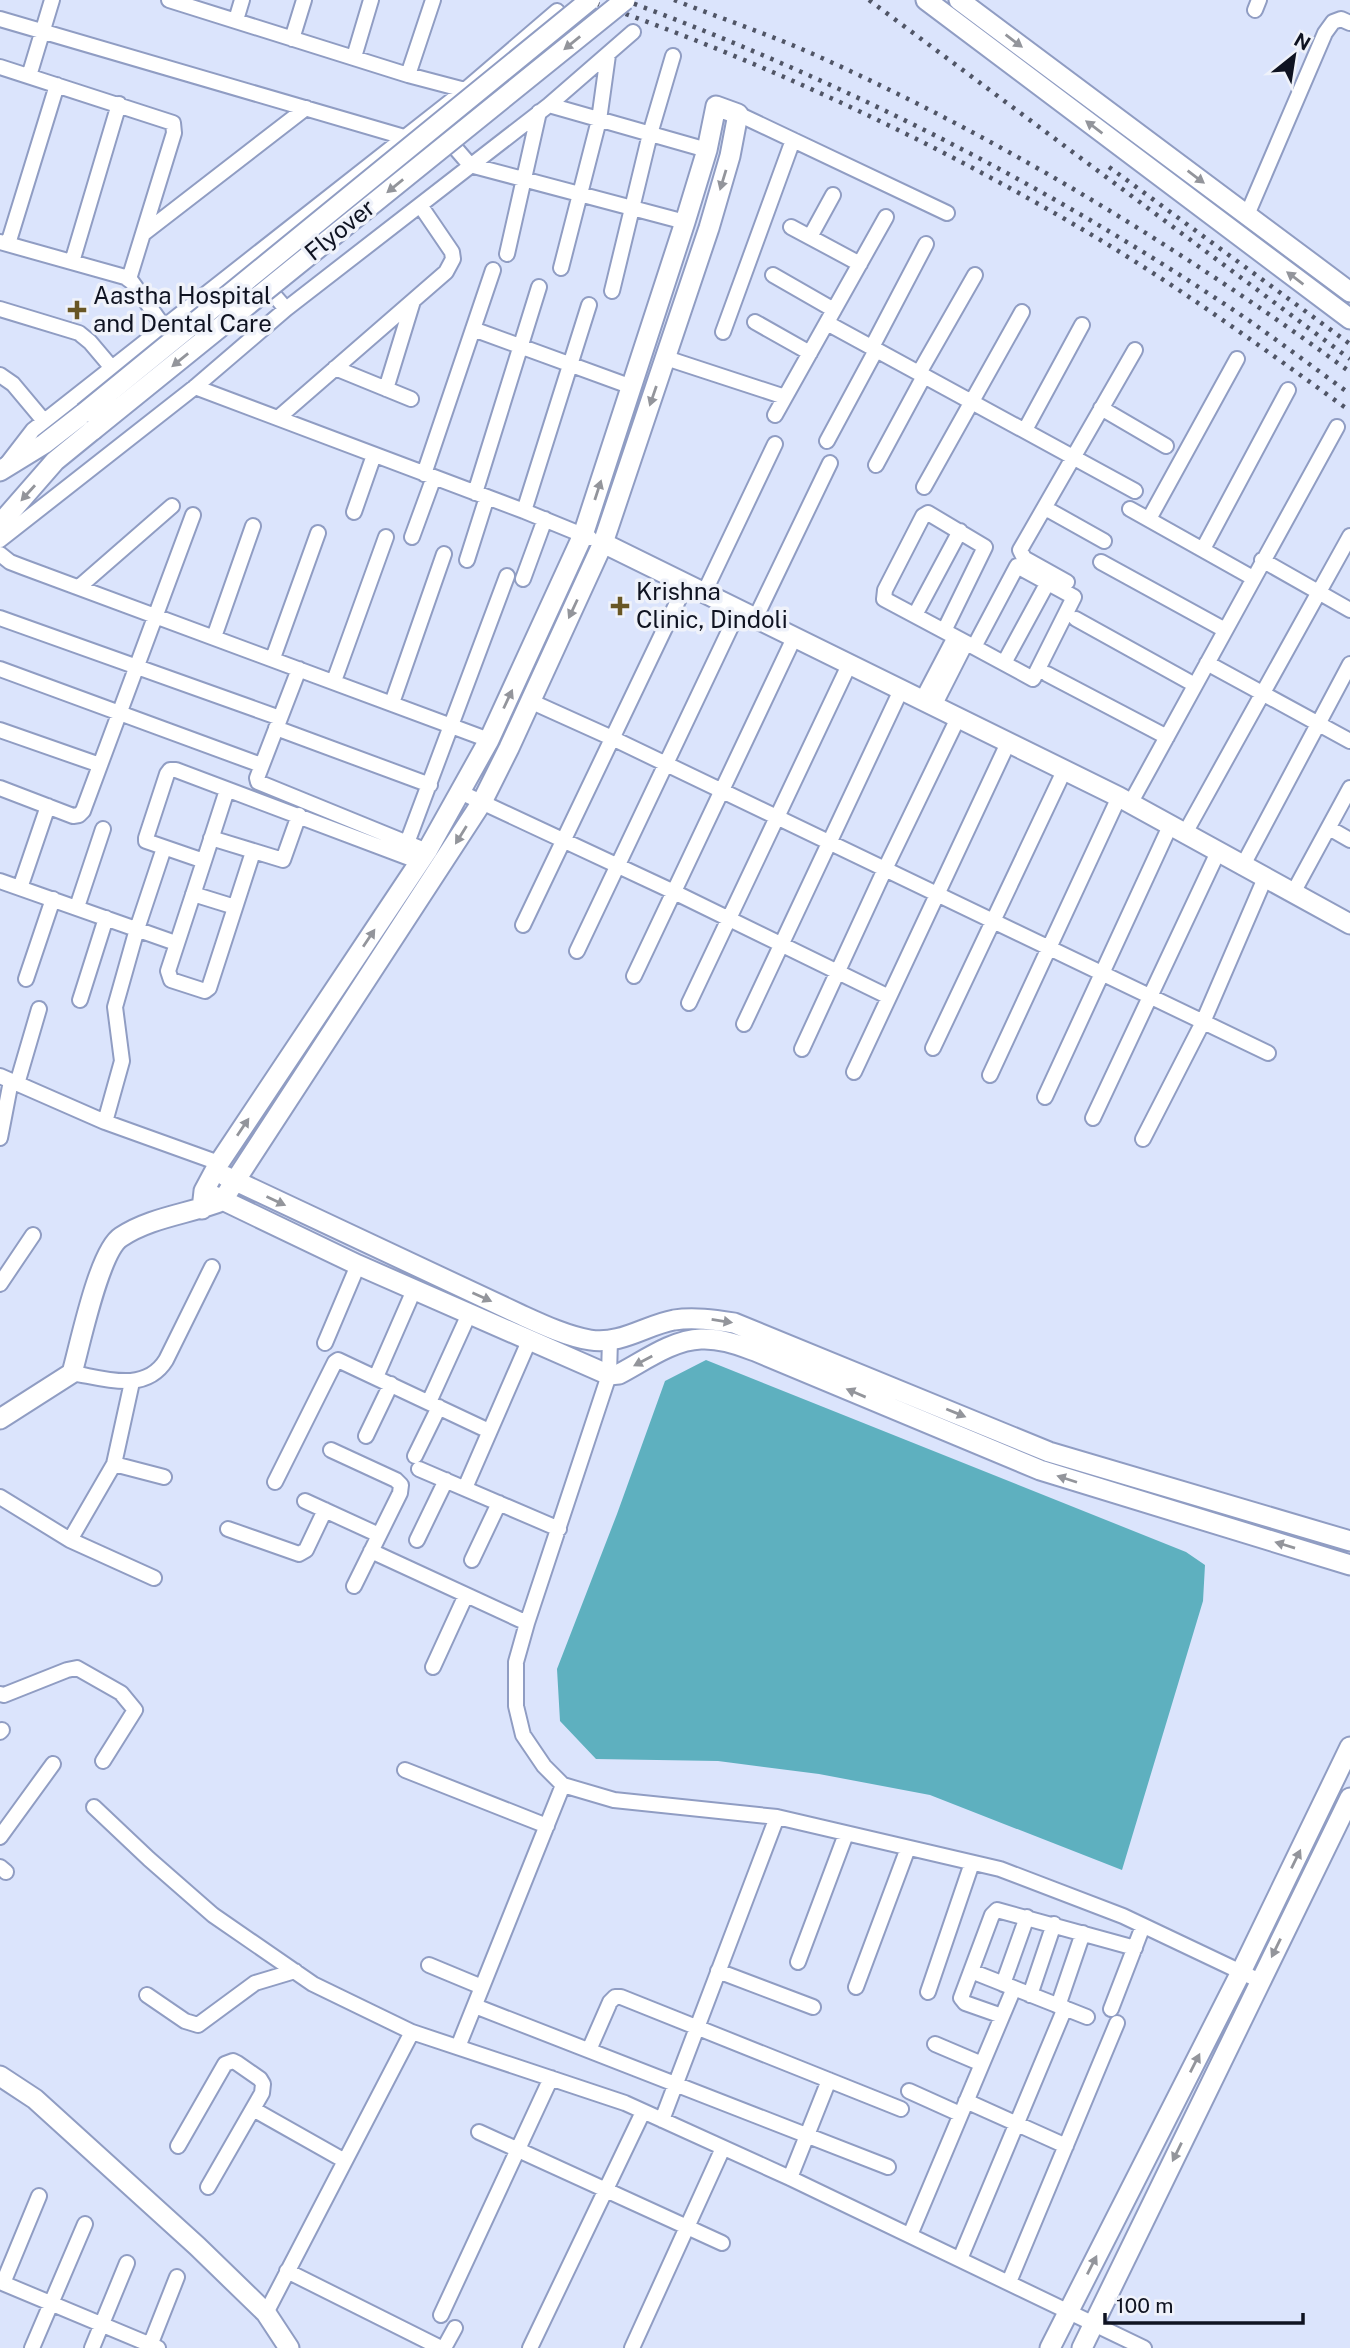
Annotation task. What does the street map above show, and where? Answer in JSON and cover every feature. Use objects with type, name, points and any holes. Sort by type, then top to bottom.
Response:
[{"type":"street","points":[[29,76],[52,0]]},
{"type":"street","points":[[236,20],[242,0]]},
{"type":"street","points":[[292,39],[304,0]]},
{"type":"street","points":[[354,57],[371,0]]},
{"type":"street","points":[[408,75],[433,0]]},
{"type":"street","name":"Flyover","points":[[0,524],[89,421],[590,0]]},
{"type":"street","name":"Flyover","points":[[1,470],[89,421],[625,0]]},
{"type":"street","points":[[926,0],[1348,314]]},
{"type":"street","points":[[959,0],[1350,292]]},
{"type":"street","points":[[176,1],[408,75],[465,90]]},
{"type":"street","points":[[1,470],[25,439],[44,421],[465,90],[556,11]]},
{"type":"street","points":[[0,19],[404,137]]},
{"type":"street","points":[[1247,215],[1325,33],[1333,22],[1341,19],[1350,23]]},
{"type":"street","points":[[0,540],[195,387],[286,309],[544,109],[632,32]]},
{"type":"street","points":[[561,268],[599,120],[608,55]]},
{"type":"street","points":[[612,292],[650,134],[673,56]]},
{"type":"street","points":[[0,67],[170,121],[174,126],[129,279]]},
{"type":"street","points":[[57,85],[4,243],[129,279],[163,327]]},
{"type":"street","points":[[72,262],[119,104]]},
{"type":"street","points":[[203,1200],[217,1166],[424,857],[489,740],[583,535],[685,222],[707,150],[716,106],[793,139],[947,213]]},
{"type":"street","points":[[143,234],[306,108]]},
{"type":"street","points":[[544,109],[599,120],[707,150]]},
{"type":"street","points":[[507,254],[544,109]]},
{"type":"street","points":[[222,1201],[482,802],[530,701],[603,543],[666,358],[730,156],[738,114]]},
{"type":"street","points":[[429,117],[470,165],[685,222]]},
{"type":"street","points":[[1130,153],[1142,136]]},
{"type":"street","points":[[723,332],[793,139]]},
{"type":"street","points":[[810,237],[833,195]]},
{"type":"street","points":[[278,418],[446,272],[453,259],[452,252],[420,205]]},
{"type":"street","points":[[775,415],[886,217]]},
{"type":"street","points":[[791,227],[860,264]]},
{"type":"street","points":[[827,441],[926,244]]},
{"type":"street","points":[[246,262],[286,309]]},
{"type":"street","points":[[412,537],[493,270]]},
{"type":"street","points":[[773,275],[874,349],[1135,491]]},
{"type":"street","points":[[876,465],[921,374],[975,275]]},
{"type":"street","points":[[467,559],[481,495],[539,287]]},
{"type":"street","points":[[386,389],[413,300]]},
{"type":"street","points":[[524,511],[589,305]]},
{"type":"street","points":[[0,309],[79,333],[112,368]]},
{"type":"street","points":[[925,487],[1022,312]]},
{"type":"street","points":[[755,322],[810,353]]},
{"type":"street","points":[[1025,430],[1083,325]]},
{"type":"street","points":[[473,329],[632,387]]},
{"type":"street","points":[[1079,589],[1021,554],[1023,545],[1135,350]]},
{"type":"street","points":[[666,358],[785,397]]},
{"type":"street","points":[[1149,519],[1237,359]]},
{"type":"street","points":[[335,368],[411,399]]},
{"type":"street","points":[[0,376],[13,384],[44,421]]},
{"type":"street","points":[[195,387],[603,543],[1125,801],[1350,924]]},
{"type":"street","points":[[1203,549],[1288,390]]},
{"type":"street","points":[[1101,408],[1166,446]]},
{"type":"street","points":[[990,1075],[1049,948],[1125,801],[1167,737],[1337,427]]},
{"type":"street","points":[[704,593],[775,444]]},
{"type":"street","points":[[354,512],[374,455]]},
{"type":"street","points":[[578,951],[666,764],[831,463]]},
{"type":"street","points":[[79,587],[172,506]]},
{"type":"street","points":[[1045,508],[1104,541]]},
{"type":"street","points":[[1129,509],[1253,578]]},
{"type":"street","points":[[928,703],[960,639],[985,550],[984,545],[928,513],[923,516],[883,596],[884,599],[960,639],[1033,679],[1074,601],[1071,594],[1020,567],[1015,568],[960,639]]},
{"type":"street","points":[[0,788],[74,816],[79,815],[192,515]]},
{"type":"street","points":[[523,579],[545,519]]},
{"type":"street","points":[[214,637],[253,526]]},
{"type":"street","points":[[915,615],[960,531]]},
{"type":"street","points":[[272,658],[318,533]]},
{"type":"street","points":[[1045,1097],[1102,974],[1177,831],[1263,694],[1350,536]]},
{"type":"street","points":[[334,681],[386,537]]},
{"type":"street","points":[[0,554],[10,562],[489,740]]},
{"type":"street","points":[[392,703],[444,554]]},
{"type":"street","points":[[1262,560],[1350,610]]},
{"type":"street","points":[[1101,562],[1224,630]]},
{"type":"street","points":[[407,843],[508,576]]},
{"type":"street","points":[[1004,663],[1048,582]]},
{"type":"street","points":[[523,925],[686,584]]},
{"type":"street","points":[[0,618],[136,667],[430,785]]},
{"type":"street","points":[[1076,619],[1195,685]]},
{"type":"street","points":[[634,975],[794,638]]},
{"type":"street","points":[[1207,663],[1350,741]]},
{"type":"street","points":[[1242,867],[1350,664]]},
{"type":"street","points":[[689,1003],[849,665]]},
{"type":"street","points":[[0,669],[261,765]]},
{"type":"street","points":[[299,669],[261,765],[257,778],[261,785],[407,843],[424,857]]},
{"type":"street","points":[[1047,674],[1167,737]]},
{"type":"street","points":[[744,1024],[901,690]]},
{"type":"street","points":[[530,701],[1268,1053]]},
{"type":"street","points":[[802,1049],[884,869],[958,718]]},
{"type":"street","points":[[0,730],[100,765]]},
{"type":"street","points":[[854,1072],[1008,743]]},
{"type":"street","points":[[204,861],[146,841],[167,771],[176,770],[424,857]]},
{"type":"street","points":[[933,1048],[1064,771]]},
{"type":"street","points":[[1293,893],[1350,788]]},
{"type":"street","points":[[227,790],[169,971],[169,977],[175,982],[205,991],[209,988],[253,852]]},
{"type":"street","points":[[460,792],[889,997]]},
{"type":"street","points":[[20,888],[48,806]]},
{"type":"street","points":[[211,838],[281,860],[284,859],[299,815]]},
{"type":"street","points":[[1329,828],[1350,840]]},
{"type":"street","points":[[77,907],[103,830]]},
{"type":"street","points":[[1093,1118],[1218,852]]},
{"type":"street","points":[[105,1122],[122,1061],[115,1007],[162,854]]},
{"type":"street","points":[[1143,1139],[1203,1022],[1265,878]]},
{"type":"street","points":[[0,881],[170,941]]},
{"type":"street","points":[[193,894],[235,907]]},
{"type":"street","points":[[26,979],[53,899]]},
{"type":"street","points":[[80,1000],[106,918]]},
{"type":"street","points":[[0,1138],[10,1080],[39,1009]]},
{"type":"street","points":[[10,1080],[105,1122],[217,1166],[234,1181],[544,1325],[591,1340],[619,1339],[674,1320],[705,1318],[734,1323],[1049,1452],[1350,1541]]},
{"type":"street","points":[[72,1373],[104,1259],[118,1238],[203,1200],[222,1201],[358,1265],[609,1375],[619,1374],[674,1345],[700,1339],[726,1342],[755,1351],[1040,1470],[1350,1564]]},
{"type":"street","points":[[0,1284],[33,1235]]},
{"type":"street","points":[[325,1343],[358,1265]]},
{"type":"street","points":[[0,1419],[72,1373],[132,1382],[162,1367],[212,1267]]},
{"type":"street","points":[[376,1377],[414,1290]]},
{"type":"street","points":[[469,1314],[434,1405],[417,1463],[465,1489],[559,1529]]},
{"type":"street","points":[[610,1339],[609,1375],[516,1662],[516,1706],[523,1735],[544,1766],[563,1785],[614,1800],[777,1816],[1000,1869],[1143,1926],[1260,1981]]},
{"type":"street","points":[[465,1489],[529,1340]]},
{"type":"street","points":[[275,1482],[335,1362],[341,1360],[489,1431]]},
{"type":"street","points":[[70,1540],[114,1464],[132,1382]]},
{"type":"street","points":[[366,1436],[391,1384]]},
{"type":"street","points":[[331,1450],[400,1482],[402,1489],[354,1586]]},
{"type":"street","points":[[114,1464],[164,1477]]},
{"type":"street","points":[[417,1540],[446,1480]]},
{"type":"street","points":[[0,1497],[70,1540],[154,1578]]},
{"type":"street","points":[[305,1501],[379,1535]]},
{"type":"street","points":[[472,1560],[499,1503]]},
{"type":"street","points":[[228,1529],[299,1554],[306,1550],[325,1510]]},
{"type":"street","points":[[371,1551],[527,1623]]},
{"type":"street","points":[[433,1667],[466,1595]]},
{"type":"street","points":[[0,1694],[4,1695],[77,1668],[121,1692],[135,1710],[103,1761]]},
{"type":"street","points":[[1050,2348],[1241,1972],[1350,1747]]},
{"type":"street","points":[[0,1837],[53,1764]]},
{"type":"street","points":[[405,1770],[547,1826]]},
{"type":"street","points":[[458,2047],[563,1785]]},
{"type":"street","points":[[1082,2348],[1350,1798]]},
{"type":"street","points":[[94,1807],[213,1915],[313,1984],[412,2032],[625,2103],[790,2178],[1144,2348]]},
{"type":"street","points":[[662,2120],[777,1816]]},
{"type":"street","points":[[797,1962],[846,1834]]},
{"type":"street","points":[[856,1987],[908,1848]]},
{"type":"street","points":[[928,1992],[972,1863]]},
{"type":"street","points":[[1002,2016],[962,2000],[994,1912],[1001,1909],[1135,1948]]},
{"type":"street","points":[[910,2235],[1002,2016],[1027,1917]]},
{"type":"street","points":[[1030,1995],[1054,1924]]},
{"type":"street","points":[[1009,2282],[1066,2146],[1114,2016],[1143,1926]]},
{"type":"street","points":[[960,2259],[1062,2007],[1083,1933]]},
{"type":"street","points":[[429,1965],[482,1987]]},
{"type":"street","points":[[147,1995],[185,2021],[198,2025],[255,1983],[295,1971]]},
{"type":"street","points":[[718,1971],[813,2007]]},
{"type":"street","points":[[971,1971],[1087,2017]]},
{"type":"street","points":[[589,2050],[610,2002],[615,1997],[621,1997],[901,2109]]},
{"type":"street","points":[[475,2006],[888,2167]]},
{"type":"street","points":[[270,2305],[412,2032]]},
{"type":"street","points":[[935,2044],[982,2064]]},
{"type":"street","points":[[178,2146],[228,2062],[237,2063],[260,2079],[263,2084],[262,2093],[208,2187]]},
{"type":"street","points":[[0,2076],[35,2099],[197,2246],[270,2305],[289,2348]]},
{"type":"street","points":[[441,2315],[551,2078]]},
{"type":"street","points":[[790,2178],[830,2080]]},
{"type":"street","points":[[909,2091],[1016,2124],[1066,2146]]},
{"type":"street","points":[[253,2109],[345,2161]]},
{"type":"street","points":[[530,2348],[643,2112]]},
{"type":"street","points":[[479,2132],[722,2243]]},
{"type":"street","points":[[632,2348],[723,2148]]},
{"type":"street","points":[[39,2196],[1,2282],[153,2347],[177,2277]]},
{"type":"street","points":[[32,2348],[85,2224]]},
{"type":"street","points":[[92,2348],[127,2263]]},
{"type":"street","points":[[286,2273],[442,2348],[455,2328]]},
{"type":"water","points":[[706,1360],[1186,1552],[1205,1565],[1203,1601],[1122,1870],[930,1795],[819,1774],[718,1761],[596,1759],[560,1721],[557,1669],[665,1381]]},
{"type":"railway","points":[[586,0],[718,49],[783,77],[974,169],[1097,238],[1162,279],[1350,411]]},
{"type":"railway","points":[[624,0],[705,31],[863,100],[1016,178],[1165,266],[1252,323],[1350,394]]},
{"type":"railway","points":[[674,0],[813,54],[953,122],[1090,199],[1156,240],[1222,282],[1350,372]]},
{"type":"railway","points":[[869,0],[1350,359]]},
{"type":"railway","points":[[1109,167],[1350,344]]},
{"type":"place","name":"Aastha Hospital and Dental Care","points":[[77,310]]},
{"type":"place","name":"Krishna Clinic, Dindoli","points":[[620,606]]}]
